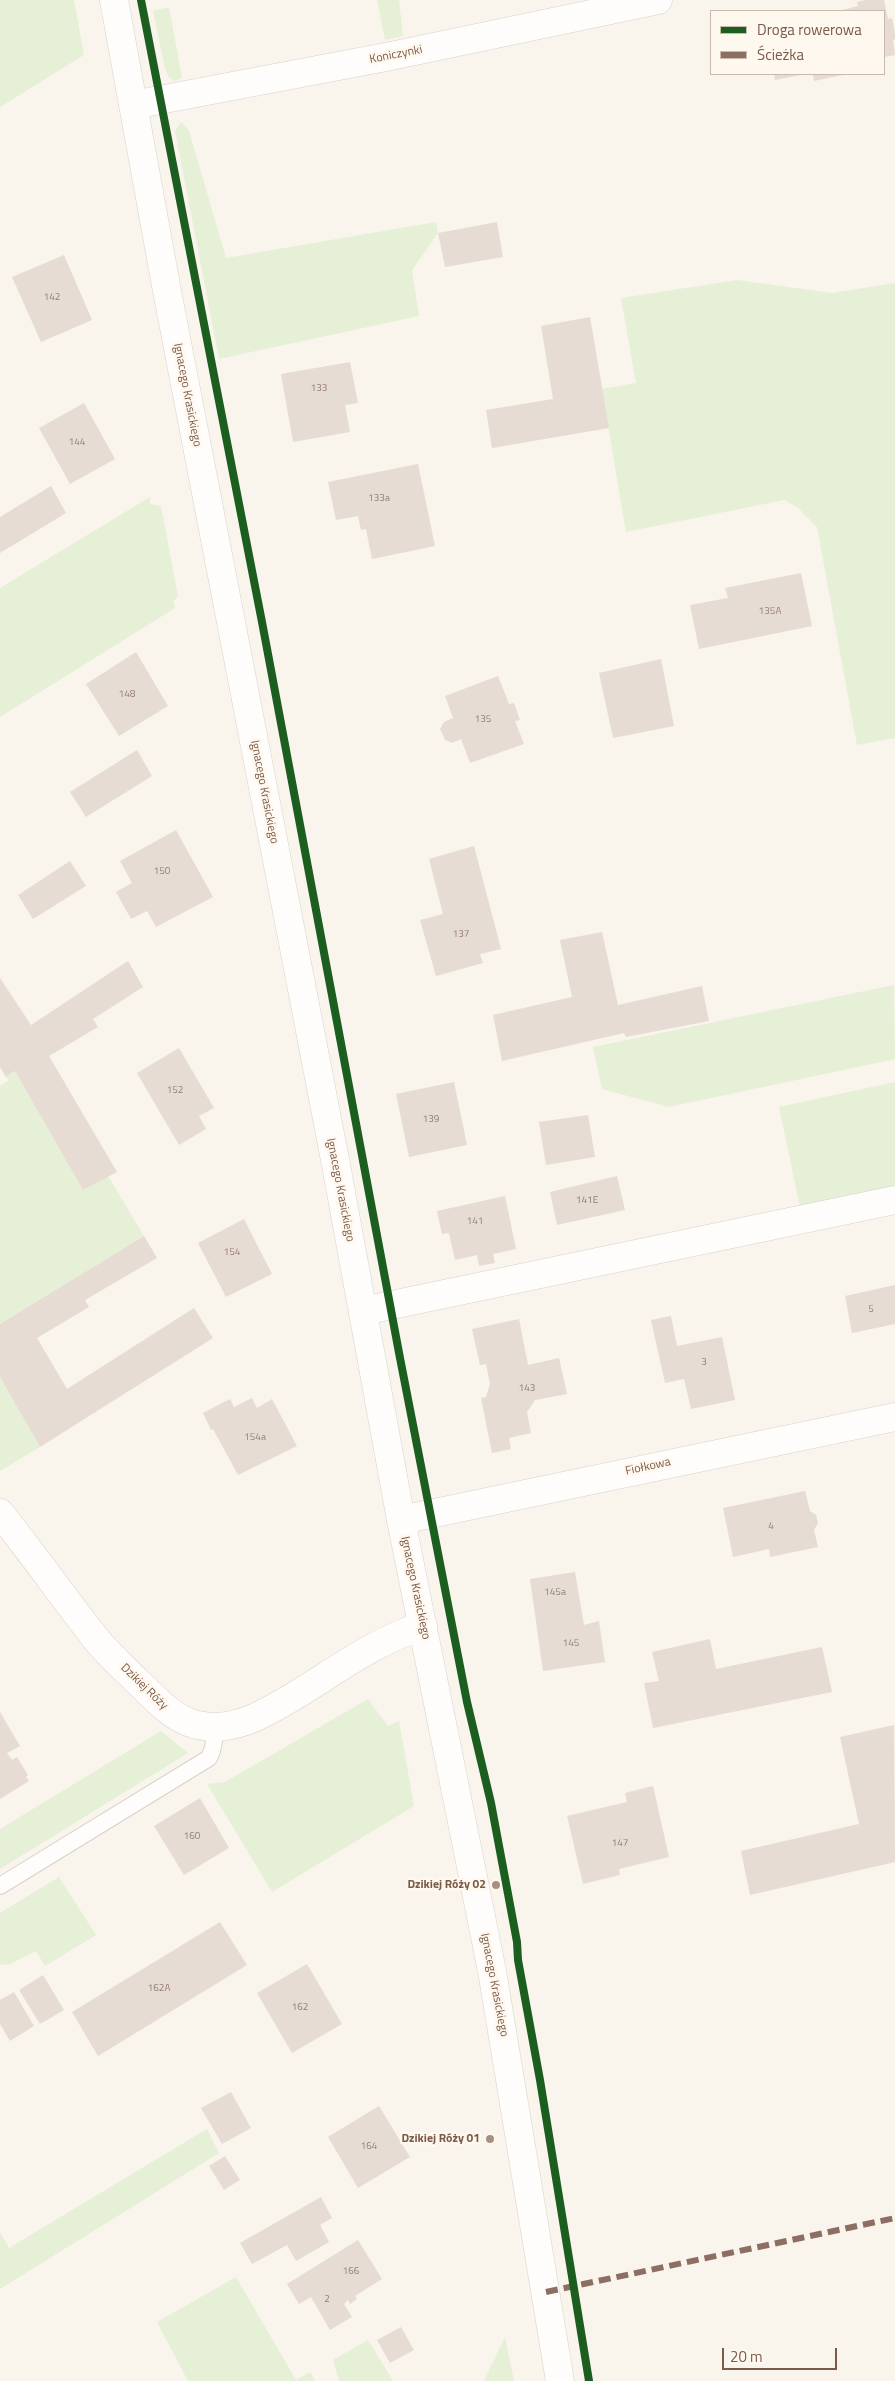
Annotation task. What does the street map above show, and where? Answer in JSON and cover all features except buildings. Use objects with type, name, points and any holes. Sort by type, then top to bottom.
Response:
[{"type":"street","name":"Ignacego Krasickiego","points":[[114,0],[401,1520],[492,1971],[560,2381]]},
{"type":"street","name":"Koniczynki","points":[[133,105],[391,56],[658,0]]},
{"type":"street","points":[[363,1311],[895,1200]]},
{"type":"street","name":"Fiołkowa","points":[[401,1520],[895,1417]]},
{"type":"street","name":"Dzikiej Róży","points":[[0,1513],[32,1552],[97,1640],[168,1710],[188,1722],[216,1727],[242,1724],[265,1713],[370,1649],[398,1634],[423,1626]]},
{"type":"lane","points":[[0,1886],[208,1758],[212,1751],[216,1727]]},
{"type":"green space","points":[[0,0],[74,0],[84,55],[0,107]]},
{"type":"green space","points":[[377,0],[399,0],[403,36],[385,40]]},
{"type":"green space","points":[[169,7],[182,78],[174,81],[169,77],[165,69],[153,11]]},
{"type":"green space","points":[[181,122],[189,131],[226,258],[436,222],[438,233],[412,270],[419,316],[219,359],[175,131]]},
{"type":"green space","points":[[737,280],[832,293],[895,283],[895,738],[857,745],[817,527],[797,507],[784,500],[626,532],[602,389],[636,383],[621,298]]},
{"type":"green space","points":[[150,497],[150,504],[161,506],[178,597],[173,601],[175,608],[0,717],[0,588]]},
{"type":"green space","points":[[894,985],[895,1059],[669,1107],[602,1089],[593,1047]]},
{"type":"green space","points":[[15,1071],[83,1190],[108,1176],[144,1236],[0,1324],[0,1086],[9,1080],[6,1077]]},
{"type":"green space","points":[[895,1082],[895,1186],[800,1207],[779,1107]]},
{"type":"green space","points":[[0,1377],[40,1447],[0,1471]]},
{"type":"green space","points":[[368,1699],[388,1726],[399,1721],[414,1806],[272,1892],[207,1784],[225,1782]]},
{"type":"green space","points":[[161,1731],[188,1753],[0,1869],[0,1829]]},
{"type":"green space","points":[[59,1877],[96,1935],[45,1966],[36,1951],[8,1965],[0,1964],[0,1913]]},
{"type":"green space","points":[[207,2129],[219,2153],[0,2289],[0,2232],[9,2248]]},
{"type":"green space","points":[[236,2277],[296,2380],[310,2372],[315,2381],[188,2381],[157,2322]]},
{"type":"green space","points":[[505,2337],[514,2381],[484,2381]]},
{"type":"green space","points":[[368,2340],[393,2381],[339,2381],[333,2360]]},
{"type":"marked path","points":[[546,2292],[895,2218]]},
{"type":"cycle path","points":[[141,0],[262,622],[400,1358],[467,1702],[491,1803],[517,1942],[518,1960],[540,2080],[589,2381]]},
{"type":"place","name":"Dzikiej Róży 02","points":[[496,1885]]},
{"type":"place","name":"Dzikiej Róży 01","points":[[490,2139]]}]
